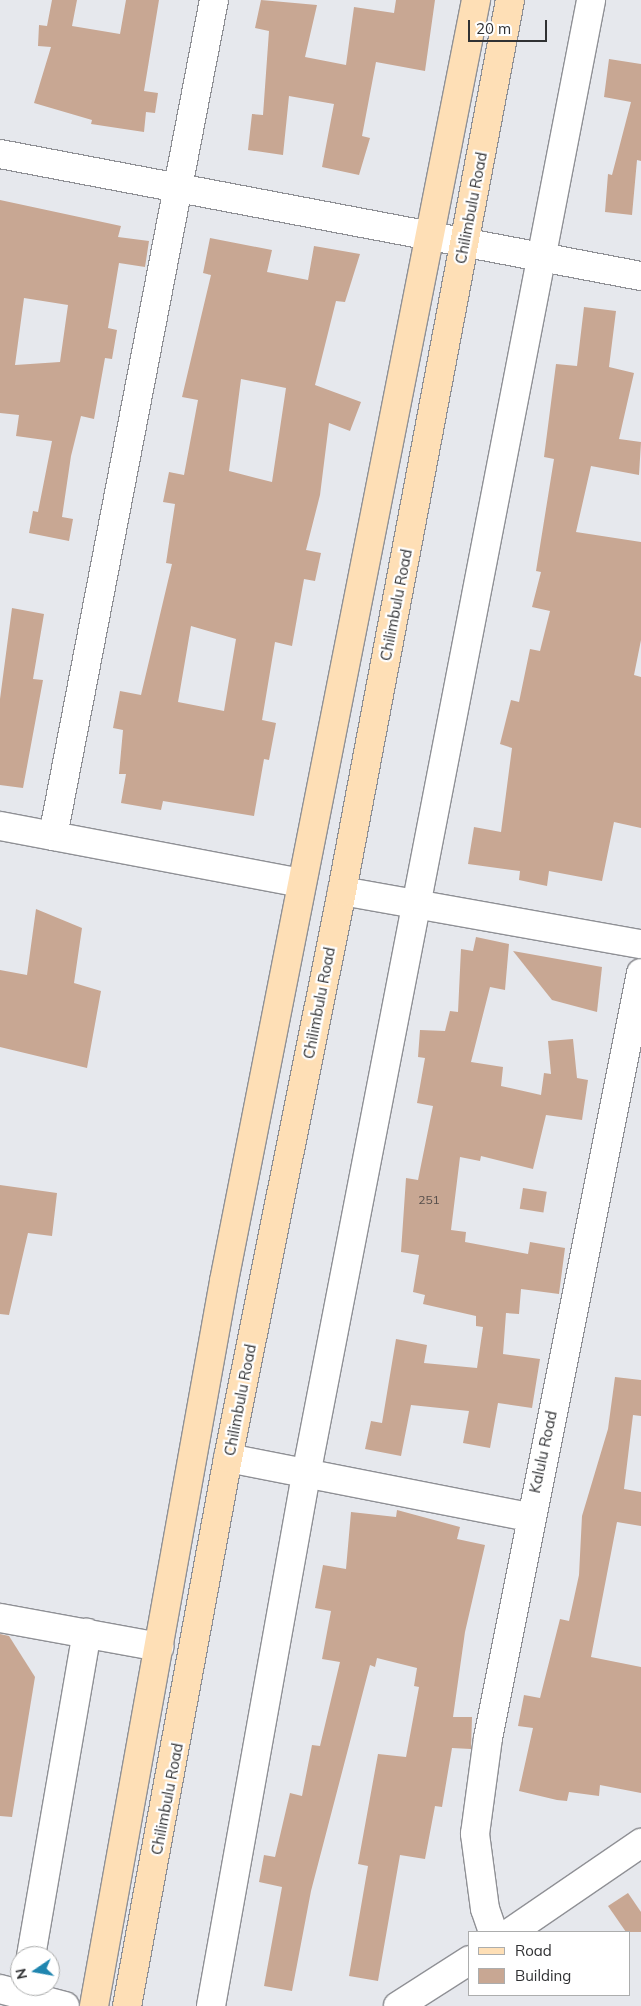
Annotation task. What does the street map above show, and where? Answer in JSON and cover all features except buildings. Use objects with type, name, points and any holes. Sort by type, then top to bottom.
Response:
[{"type":"main road","points":[[94,2006],[301,884],[432,236],[476,0]]},
{"type":"main road","name":"Chilimbulu Road","points":[[127,2006],[228,1458],[342,891],[510,0]]},
{"type":"street","points":[[53,836],[214,0]]},
{"type":"street","points":[[211,2006],[306,1474],[591,0]]},
{"type":"street","points":[[0,154],[641,276]]},
{"type":"street","points":[[0,826],[301,884]]},
{"type":"street","points":[[342,891],[641,944]]},
{"type":"street","name":"Kalulu Road","points":[[493,1931],[483,1900],[475,1834],[488,1738],[530,1518],[641,973]]},
{"type":"street","points":[[228,1458],[530,1518]]},
{"type":"street","points":[[0,1618],[159,1647]]},
{"type":"street","points":[[34,1946],[87,1634]]},
{"type":"street","points":[[512,1931],[641,1843]]},
{"type":"street","points":[[398,2006],[468,1961]]},
{"type":"street","points":[[35,1996],[65,2006]]}]
